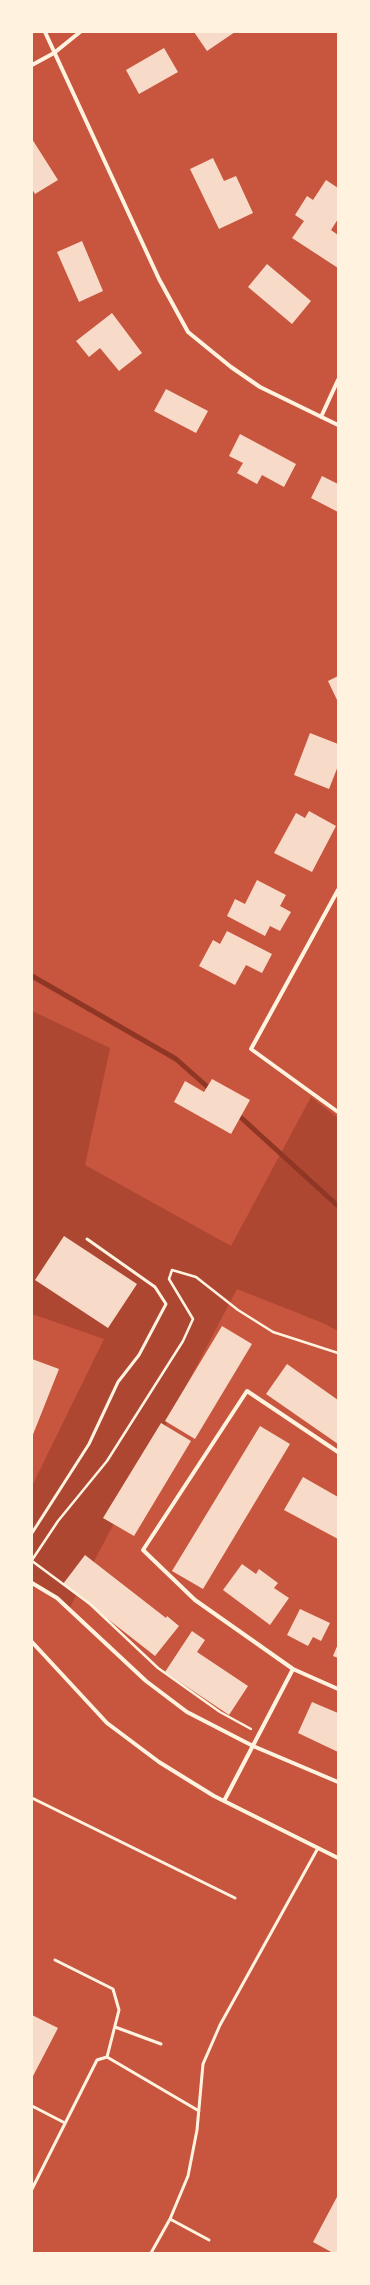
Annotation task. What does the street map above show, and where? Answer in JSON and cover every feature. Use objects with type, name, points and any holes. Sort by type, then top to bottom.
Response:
[{"type":"street","points":[[45,32],[159,279],[188,332],[231,367],[260,387],[338,425]]},
{"type":"street","points":[[32,65],[54,53],[80,32]]},
{"type":"street","points":[[321,417],[338,380]]},
{"type":"street","points":[[338,890],[251,1049],[338,1112]]},
{"type":"street","points":[[338,1452],[247,1391],[143,1550],[194,1600],[293,1669],[338,1689]]},
{"type":"street","points":[[32,1584],[57,1598],[146,1681],[187,1712],[253,1746],[338,1782]]},
{"type":"street","points":[[32,1642],[107,1723],[159,1762],[224,1801],[338,1858]]},
{"type":"street","points":[[224,1801],[293,1669]]},
{"type":"lane","points":[[32,1533],[89,1444],[118,1382],[139,1355],[166,1304],[155,1287],[87,1239]]},
{"type":"lane","points":[[32,1798],[236,1898]]},
{"type":"lane","points":[[151,2253],[170,2219],[188,2176],[199,2111],[203,2064],[220,2025],[318,1848]]},
{"type":"lane","points":[[55,1960],[113,1989],[119,2010],[107,2057]]},
{"type":"lane","points":[[115,2027],[161,2044]]},
{"type":"lane","points":[[32,2189],[97,2060],[107,2057],[199,2111]]},
{"type":"lane","points":[[32,2106],[65,2123]]},
{"type":"lane","points":[[170,2219],[209,2240]]},
{"type":"path","points":[[260,1734],[220,1712],[158,1668],[90,1604],[32,1560],[58,1521],[107,1461],[183,1341],[193,1319],[169,1279],[172,1270],[196,1277],[238,1310],[273,1332],[338,1353]]},
{"type":"shaded area","points":[[32,1011],[110,1048],[85,1165],[231,1246],[311,1097],[338,1118],[338,1331],[323,1323],[237,1289],[69,1609],[32,1582],[32,1486],[104,1339],[32,1314]]},
{"type":"building","points":[[194,32],[235,32],[207,51]]},
{"type":"building","points":[[164,48],[178,72],[139,94],[126,70]]},
{"type":"building","points":[[32,139],[58,180],[35,194],[32,189]]},
{"type":"building","points":[[213,158],[224,181],[236,176],[253,213],[219,229],[190,169]]},
{"type":"building","points":[[326,180],[338,188],[338,219],[331,230],[338,235],[338,268],[292,238],[304,221],[295,215],[307,196],[313,200]]},
{"type":"building","points":[[82,241],[103,291],[79,302],[57,252]]},
{"type":"building","points":[[267,264],[311,301],[292,324],[248,287]]},
{"type":"building","points":[[112,313],[142,353],[119,371],[100,348],[89,357],[76,341]]},
{"type":"building","points":[[166,389],[208,411],[196,433],[154,411]]},
{"type":"building","points":[[240,434],[296,464],[284,487],[262,475],[257,484],[237,473],[243,463],[229,456]]},
{"type":"building","points":[[322,476],[338,484],[338,512],[311,498]]},
{"type":"building","points":[[338,676],[338,702],[328,681]]},
{"type":"building","points":[[310,733],[338,744],[338,766],[329,789],[294,775]]},
{"type":"building","points":[[309,811],[336,826],[312,872],[274,853],[296,813],[305,818]]},
{"type":"building","points":[[257,880],[286,895],[280,906],[291,912],[280,931],[270,926],[265,936],[227,916],[235,899],[245,904]]},
{"type":"building","points":[[227,931],[272,954],[262,973],[246,965],[235,985],[199,966],[213,940],[220,944]]},
{"type":"building","points":[[212,1079],[250,1100],[231,1134],[174,1102],[185,1081],[204,1092]]},
{"type":"building","points":[[64,1236],[137,1284],[108,1328],[35,1280]]},
{"type":"building","points":[[222,1326],[252,1344],[195,1439],[165,1421]]},
{"type":"building","points":[[32,1359],[59,1369],[32,1437]]},
{"type":"building","points":[[287,1364],[338,1400],[338,1444],[266,1394]]},
{"type":"building","points":[[161,1423],[191,1441],[134,1536],[103,1518]]},
{"type":"building","points":[[260,1426],[290,1444],[203,1589],[172,1571]]},
{"type":"building","points":[[303,1477],[338,1497],[338,1539],[284,1510]]},
{"type":"building","points":[[85,1555],[166,1618],[167,1616],[179,1626],[155,1656],[63,1584]]},
{"type":"building","points":[[242,1564],[256,1574],[259,1569],[278,1583],[274,1588],[289,1598],[270,1625],[223,1590]]},
{"type":"building","points":[[300,1609],[330,1623],[321,1641],[313,1637],[308,1646],[287,1635]]},
{"type":"building","points":[[192,1631],[205,1640],[197,1652],[248,1686],[229,1715],[165,1672]]},
{"type":"building","points":[[338,1644],[338,1658],[333,1656]]},
{"type":"building","points":[[312,1702],[338,1713],[338,1752],[298,1733]]},
{"type":"building","points":[[32,2015],[58,2028],[32,2078]]},
{"type":"building","points":[[338,2195],[338,2253],[333,2253],[313,2242]]},
{"type":"waterway","points":[[32,976],[176,1059],[211,1090]]},
{"type":"waterway","points":[[236,1113],[338,1206]]}]
